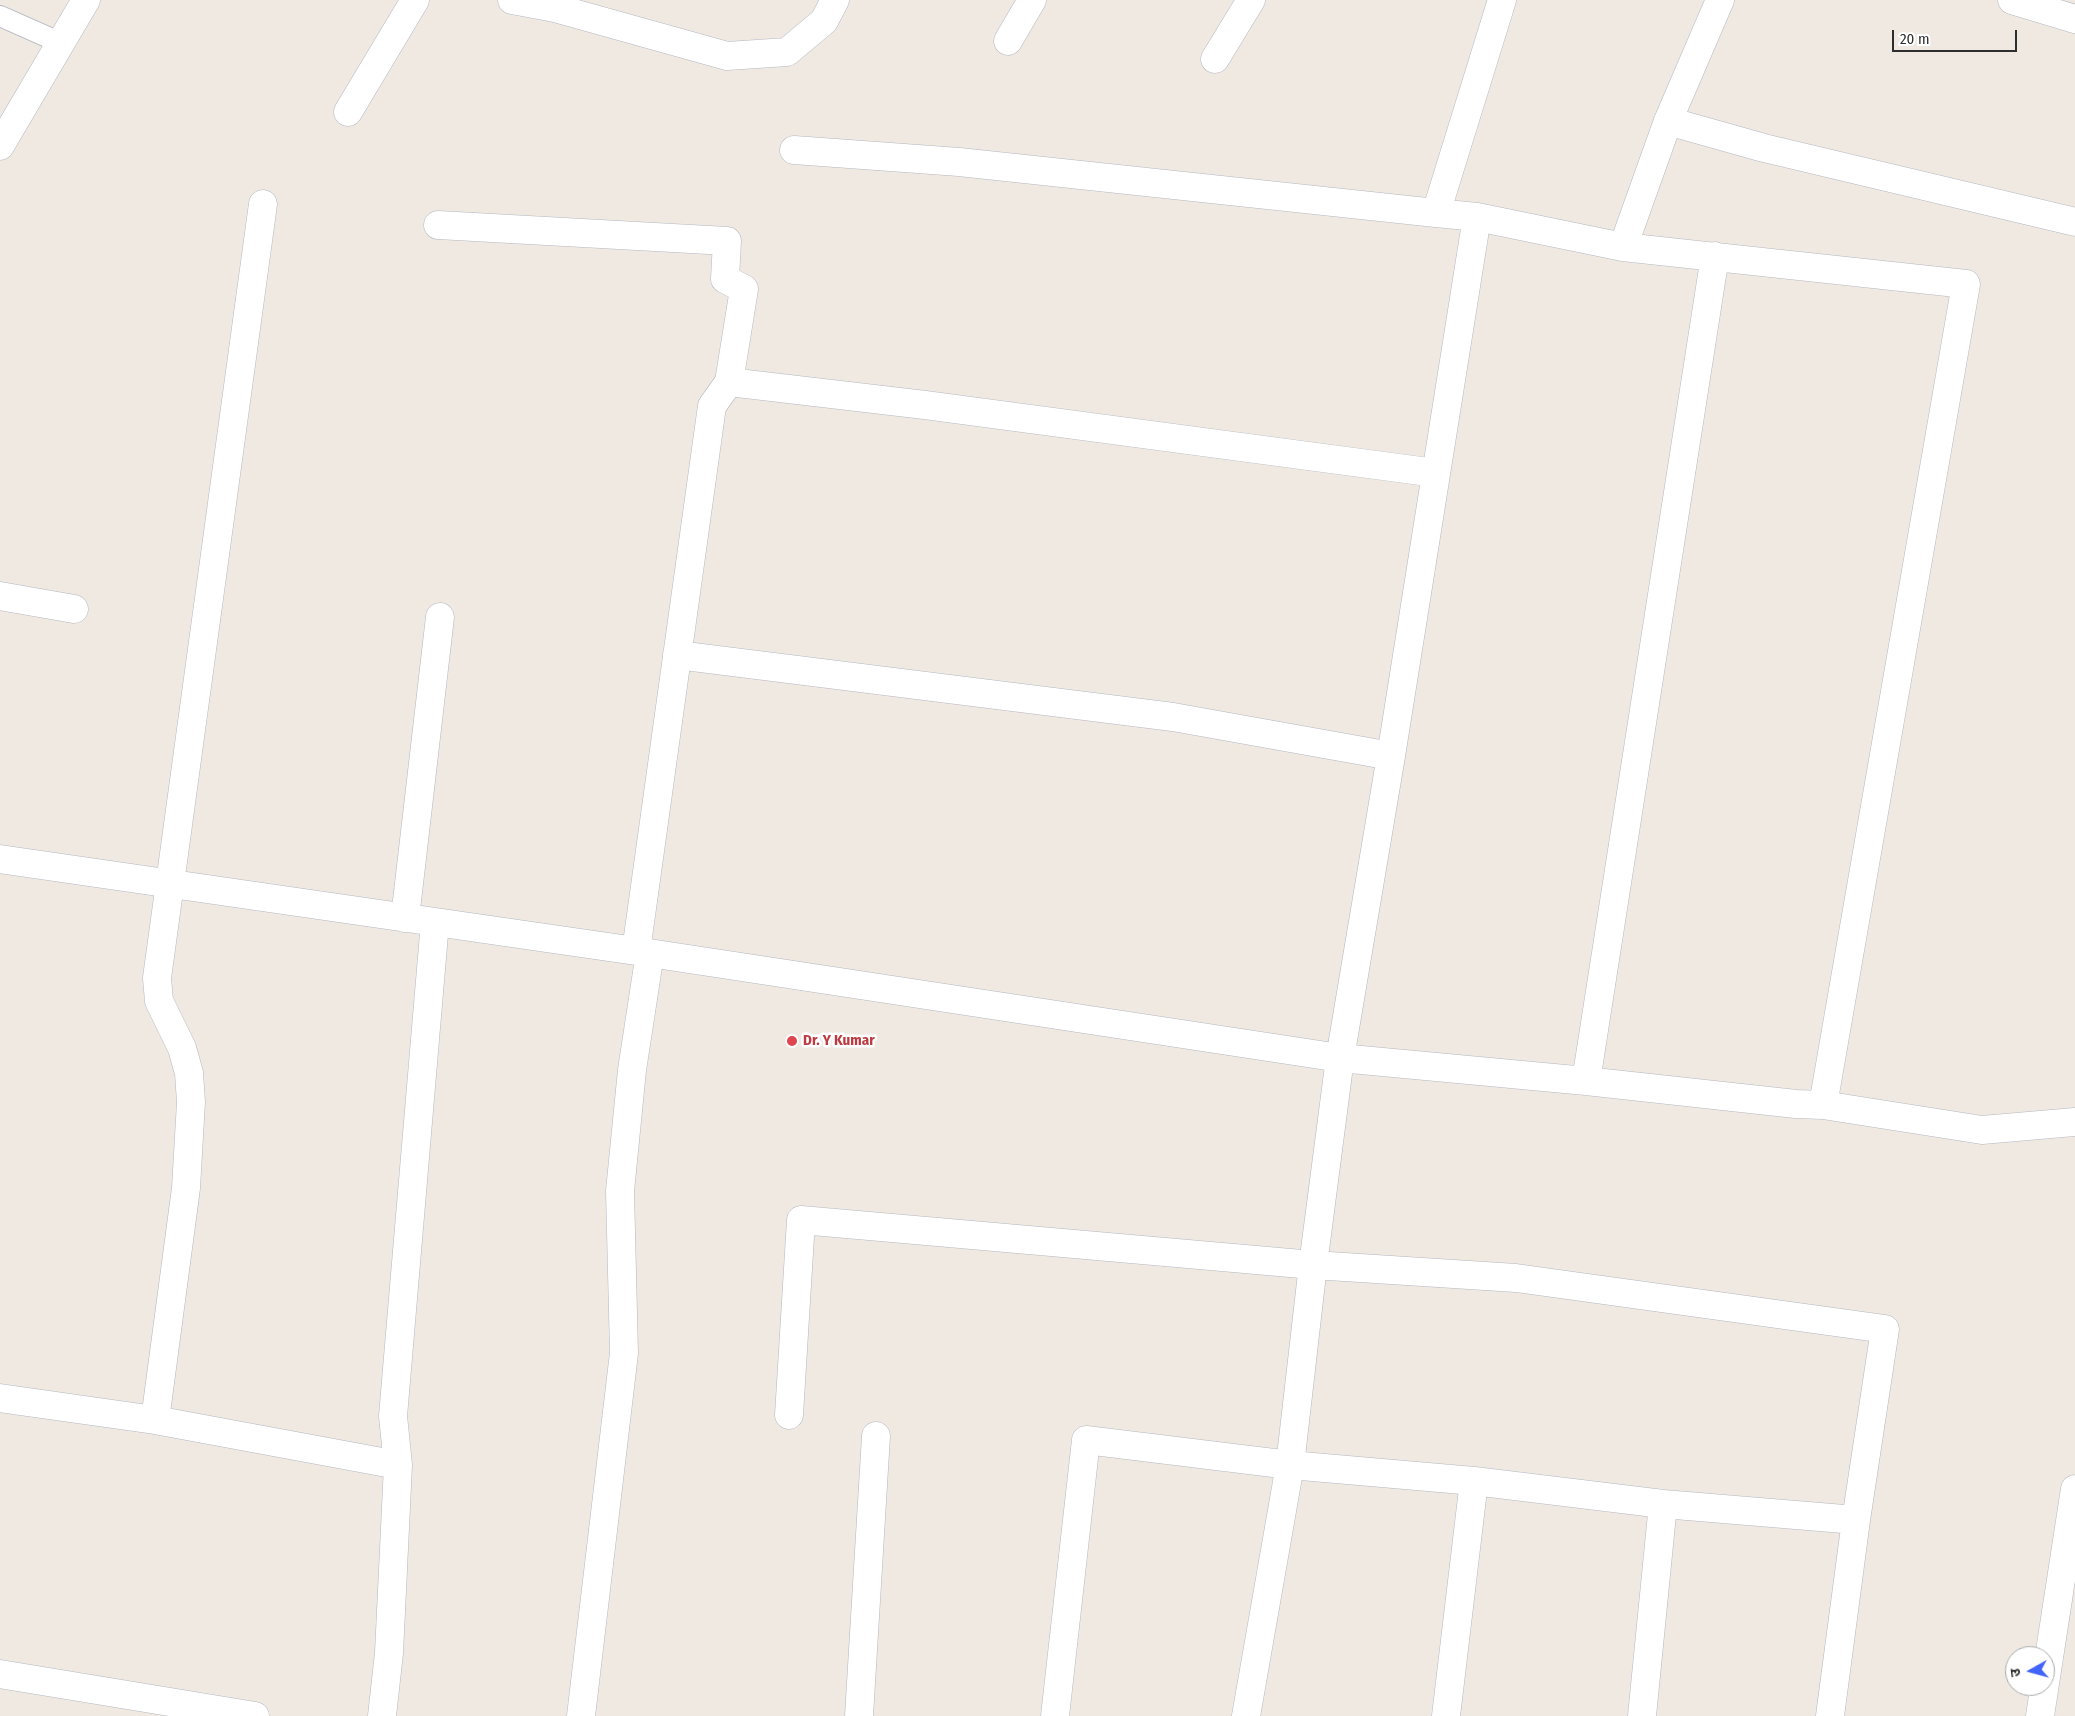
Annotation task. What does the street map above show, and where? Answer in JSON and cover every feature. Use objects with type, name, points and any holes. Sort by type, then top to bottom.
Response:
[{"type":"street","points":[[0,146],[86,0]]},
{"type":"street","points":[[348,112],[415,0]]},
{"type":"street","points":[[512,0],[555,8],[727,56],[787,52],[824,21],[835,0]]},
{"type":"street","points":[[1008,41],[1032,0]]},
{"type":"street","points":[[1215,59],[1251,0]]},
{"type":"street","points":[[1436,213],[1502,0]]},
{"type":"street","points":[[1623,247],[1668,121],[1720,0]]},
{"type":"street","points":[[2012,0],[2075,19]]},
{"type":"street","points":[[1668,121],[1764,148],[2075,222]]},
{"type":"street","points":[[794,150],[959,162],[1477,217],[1623,247],[1966,284],[1823,1105]]},
{"type":"street","points":[[155,1420],[186,1188],[191,1102],[189,1073],[182,1048],[159,1001],[157,978],[263,204]]},
{"type":"street","points":[[1246,1716],[1290,1465],[1313,1265],[1340,1058],[1391,756],[1477,217]]},
{"type":"street","points":[[438,225],[727,241],[725,279],[744,289],[729,382],[712,406],[677,656],[643,952],[620,1191],[624,1353],[581,1716]]},
{"type":"street","points":[[1586,1081],[1714,256]]},
{"type":"street","points":[[729,382],[935,406],[1436,473]]},
{"type":"street","points":[[0,596],[74,609]]},
{"type":"street","points":[[405,918],[440,616]]},
{"type":"street","points":[[677,656],[1173,717],[1391,756]]},
{"type":"street","points":[[0,859],[643,952],[1340,1058],[1586,1081],[1796,1104],[1823,1105],[1982,1130],[2075,1122]]},
{"type":"street","points":[[382,1716],[389,1653],[398,1465],[393,1416],[435,922]]},
{"type":"street","points":[[789,1415],[801,1220],[1313,1265],[1516,1278],[1885,1329],[1856,1520],[1830,1716]]},
{"type":"street","points":[[0,1398],[155,1420],[398,1465]]},
{"type":"street","points":[[860,1716],[876,1436]]},
{"type":"street","points":[[1055,1716],[1086,1440],[1290,1465],[1474,1481],[1663,1504],[1856,1520]]},
{"type":"street","points":[[1446,1716],[1474,1481]]},
{"type":"street","points":[[2040,1716],[2071,1549],[2075,1489]]},
{"type":"street","points":[[1642,1716],[1663,1504]]},
{"type":"street","points":[[0,1674],[255,1716]]},
{"type":"lane","points":[[0,16],[61,43]]},
{"type":"place","name":"Dr. Y Kumar","points":[[792,1041]]}]
